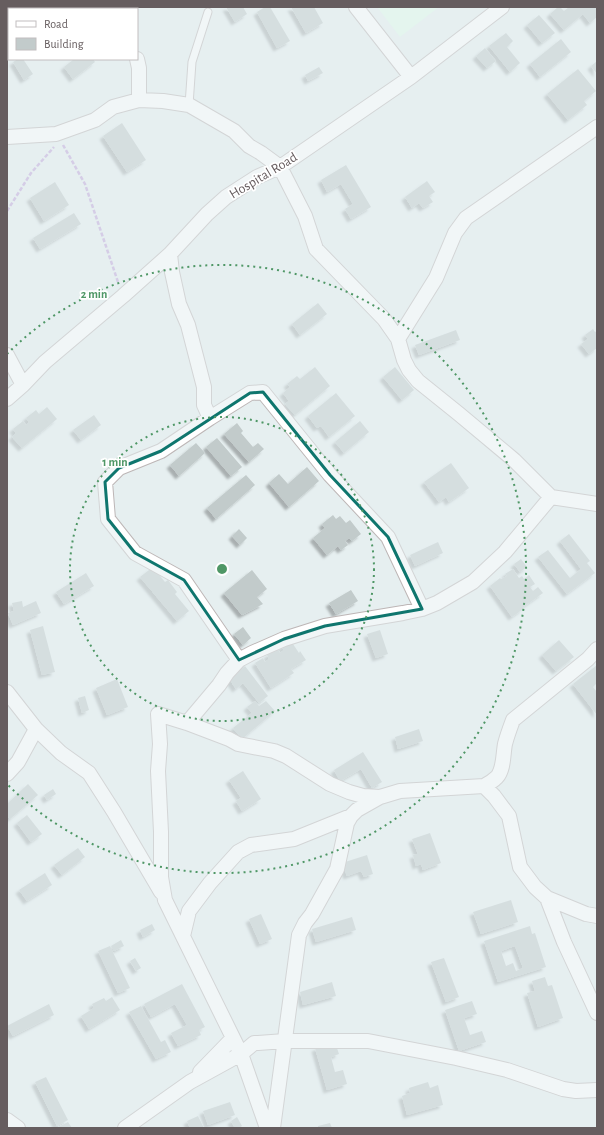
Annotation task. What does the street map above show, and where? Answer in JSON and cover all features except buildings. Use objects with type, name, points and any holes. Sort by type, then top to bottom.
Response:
[{"type":"street","points":[[356,7],[411,77]]},
{"type":"street","name":"Hospital Road","points":[[7,399],[45,362],[170,254],[207,214],[226,197],[256,177],[280,167],[411,77],[502,7]]},
{"type":"street","points":[[137,60],[139,68],[139,100]]},
{"type":"street","points":[[7,137],[58,137],[95,120],[113,107],[139,100],[163,101],[189,105],[234,131],[249,146],[280,167],[305,216],[316,250],[384,319],[398,339],[404,360],[409,370],[418,381],[514,460],[551,497],[597,504]]},
{"type":"street","points":[[398,339],[436,278],[455,233],[466,218],[597,127]]},
{"type":"street","points":[[170,254],[178,304],[188,325],[204,387],[204,405],[210,418]]},
{"type":"street","points":[[7,355],[23,385]]},
{"type":"street","points":[[240,660],[184,580],[136,553],[108,519],[105,482],[119,468],[161,451],[210,418],[250,394],[263,392],[330,475],[388,537],[422,609]]},
{"type":"street","points":[[187,723],[240,660],[252,653],[284,639],[325,626],[422,609],[437,603],[473,582],[505,552],[551,497]]},
{"type":"street","points":[[273,1128],[299,935],[337,869],[347,823],[351,816],[357,810],[380,797],[400,791],[484,786],[491,782],[498,776],[508,732],[513,720],[588,659],[597,649]]},
{"type":"street","points":[[7,692],[36,729],[61,753],[89,773],[114,812],[165,900],[241,1054],[267,1128]]},
{"type":"street","points":[[165,900],[161,877],[161,832],[158,771],[160,744],[158,714],[187,723],[238,744],[274,751],[286,756],[330,784],[349,792],[364,796],[380,797]]},
{"type":"street","points":[[7,774],[18,762],[36,729]]},
{"type":"street","points":[[484,786],[494,796],[509,816],[520,867],[546,898],[564,942],[597,1013]]},
{"type":"street","points":[[183,936],[189,911],[210,883],[238,852],[251,845],[294,839],[351,816]]},
{"type":"street","points":[[546,898],[586,914],[597,916]]},
{"type":"street","points":[[190,1082],[233,1038]]},
{"type":"street","points":[[125,1128],[190,1082],[241,1054],[254,1043],[285,1041],[368,1041],[456,1058],[507,1070],[563,1089],[576,1091],[597,1090]]},
{"type":"street","points":[[7,1120],[18,1128]]},
{"type":"lane","points":[[189,105],[192,62],[208,12]]},
{"type":"path","points":[[7,211],[31,174],[58,137],[85,184],[123,296]]},
{"type":"highlighted area","points":[[263,392],[330,475],[388,537],[422,609],[325,626],[284,639],[239,660],[184,580],[135,553],[108,519],[105,482],[119,468],[161,451],[250,393]]},
{"type":"shaded area","points":[[377,7],[439,7],[400,37]]}]
